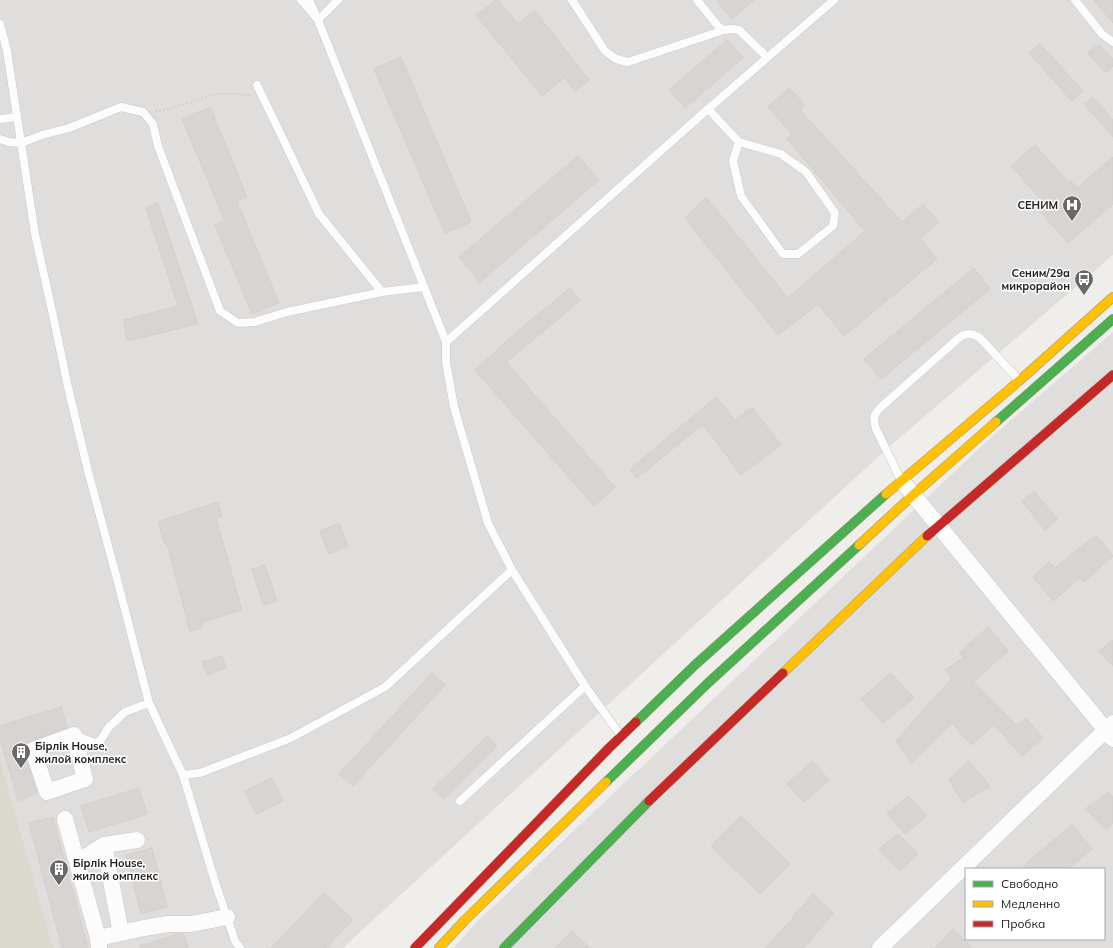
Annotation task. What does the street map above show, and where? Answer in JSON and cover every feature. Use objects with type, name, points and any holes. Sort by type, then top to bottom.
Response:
[{"type":"main road","points":[[439,948],[629,745],[695,665],[901,481],[1019,381],[1113,297]]},
{"type":"main road","points":[[415,948],[629,745],[708,683],[913,495],[1113,319]]},
{"type":"main road","points":[[505,948],[664,786],[938,526],[1113,375]]},
{"type":"street","points":[[880,948],[1110,730],[901,481]]},
{"type":"street","points":[[65,819],[99,943],[122,933],[144,928],[168,924],[191,924],[227,917]]},
{"type":"street","points":[[77,862],[104,846],[137,840]]},
{"type":"street","points":[[104,846],[122,933]]},
{"type":"lane","points":[[301,0],[318,20]]},
{"type":"lane","points":[[309,0],[446,342],[446,362],[454,407],[488,523],[512,570],[585,686],[629,745]]},
{"type":"lane","points":[[318,20],[338,0]]},
{"type":"lane","points":[[572,0],[605,51],[616,59],[628,62],[724,30],[732,29],[739,30],[767,57]]},
{"type":"lane","points":[[697,0],[718,26],[724,30]]},
{"type":"lane","points":[[446,342],[708,109],[834,0]]},
{"type":"lane","points":[[1074,0],[1102,34],[1113,42]]},
{"type":"lane","points":[[0,24],[7,51],[35,234],[88,471],[149,703],[183,775],[215,882],[236,941],[240,948]]},
{"type":"lane","points":[[257,85],[319,214],[382,292]]},
{"type":"lane","points":[[0,139],[9,142],[21,143],[42,134],[69,128],[121,106],[143,112],[153,124],[158,146],[220,311],[238,322],[256,322],[288,312],[382,292],[424,287]]},
{"type":"lane","points":[[708,109],[739,142],[780,154],[806,172],[835,213],[833,226],[798,254],[783,254],[741,196],[733,161],[739,142]]},
{"type":"lane","points":[[0,120],[17,117]]},
{"type":"lane","points":[[901,481],[876,428],[874,421],[875,413],[960,337],[966,334],[972,334],[980,338],[1019,381]]},
{"type":"lane","points":[[183,775],[200,773],[291,738],[385,687],[512,570]]},
{"type":"lane","points":[[460,801],[585,686]]},
{"type":"lane","points":[[74,735],[95,743],[100,741],[109,727],[125,712],[149,703]]},
{"type":"path","points":[[143,112],[165,110],[215,94],[240,94],[262,97]]},
{"type":"shaded area","points":[[0,0],[1113,0],[1113,255],[889,447],[344,948],[0,948]]},
{"type":"shaded area","points":[[1113,332],[1113,948],[454,948],[475,924],[987,441]]},
{"type":"shaded area","points":[[0,761],[53,948],[0,948]]},
{"type":"building","points":[[498,0],[518,24],[535,11],[589,80],[575,91],[565,77],[542,96],[476,15]]},
{"type":"building","points":[[716,0],[754,0],[732,19]]},
{"type":"building","points":[[1094,0],[1113,0],[1113,23]]},
{"type":"building","points":[[727,40],[743,58],[685,108],[669,90]]},
{"type":"building","points":[[1040,44],[1083,91],[1072,101],[1029,53]]},
{"type":"building","points":[[1099,44],[1113,59],[1113,66],[1106,73],[1088,53]]},
{"type":"building","points":[[401,57],[471,222],[445,233],[374,69]]},
{"type":"building","points":[[789,88],[805,105],[800,110],[902,222],[923,204],[939,222],[920,238],[937,259],[844,336],[818,304],[778,335],[685,218],[706,197],[788,298],[865,231],[787,139],[792,134],[768,107]]},
{"type":"building","points":[[1093,97],[1113,120],[1113,137],[1084,104]]},
{"type":"building","points":[[210,107],[247,197],[237,201],[279,303],[252,314],[215,225],[225,221],[182,119]]},
{"type":"building","points":[[1035,145],[1069,183],[1071,181],[1077,188],[1113,157],[1113,204],[1068,243],[1039,210],[1045,204],[1011,166]]},
{"type":"building","points":[[578,156],[599,180],[480,282],[459,257]]},
{"type":"building","points":[[158,203],[198,324],[127,341],[124,320],[178,306],[146,208]]},
{"type":"building","points":[[974,268],[990,289],[881,379],[864,359]]},
{"type":"building","points":[[570,288],[580,301],[506,362],[615,487],[594,506],[475,370],[508,339]]},
{"type":"building","points":[[716,397],[735,420],[752,407],[781,445],[741,475],[703,424],[637,478],[630,469]]},
{"type":"building","points":[[1034,491],[1057,519],[1045,530],[1022,501]]},
{"type":"building","points":[[218,502],[222,516],[216,518],[242,610],[202,622],[203,627],[190,631],[167,544],[165,544],[158,522]]},
{"type":"building","points":[[339,523],[348,546],[329,554],[320,531]]},
{"type":"building","points":[[1096,535],[1113,556],[1084,582],[1080,578],[1053,601],[1033,577],[1049,562],[1055,568]]},
{"type":"building","points":[[265,565],[277,601],[263,605],[252,569]]},
{"type":"building","points":[[988,627],[1008,651],[973,682],[1017,725],[1026,718],[1043,738],[1022,756],[994,725],[971,745],[952,723],[912,762],[896,741],[952,678],[945,670],[964,657],[959,653]]},
{"type":"building","points":[[1113,640],[1113,666],[1099,651]]},
{"type":"building","points":[[222,656],[226,668],[207,675],[202,662]]},
{"type":"building","points":[[432,673],[445,685],[353,786],[339,774]]},
{"type":"building","points":[[891,673],[914,698],[883,723],[861,699]]},
{"type":"building","name":"Бірлік House, жилой комплекс","points":[[61,707],[67,728],[30,741],[24,748],[24,753],[37,793],[18,801],[0,738],[0,726]]},
{"type":"building","points":[[487,736],[497,746],[443,799],[433,789]]},
{"type":"building","points":[[812,761],[829,780],[804,802],[787,784]]},
{"type":"building","points":[[969,761],[990,786],[963,803],[949,779]]},
{"type":"building","points":[[272,778],[283,801],[256,814],[245,791]]},
{"type":"building","name":"Бірлік House, жилой комплекс","points":[[139,788],[147,814],[89,832],[81,806]]},
{"type":"building","points":[[1109,792],[1113,797],[1113,823],[1106,829],[1085,809]]},
{"type":"building","points":[[909,796],[926,816],[905,834],[887,813]]},
{"type":"building","points":[[741,816],[790,864],[760,894],[711,846]]},
{"type":"building","name":"Бірлік House, жилой омплекс","points":[[53,817],[88,948],[62,948],[29,823]]},
{"type":"building","points":[[1072,825],[1092,849],[1069,868],[1022,868]]},
{"type":"building","points":[[898,834],[918,854],[900,871],[879,849]]},
{"type":"building","points":[[152,848],[167,907],[141,914],[126,855]]},
{"type":"building","points":[[324,893],[353,920],[326,948],[271,948]]},
{"type":"building","points":[[813,894],[833,913],[804,948],[765,948],[794,917],[793,916]]},
{"type":"building","points":[[953,929],[972,948],[935,948]]},
{"type":"building","points":[[572,931],[590,948],[555,948]]},
{"type":"building","points":[[178,934],[184,934],[188,948],[140,948],[140,946]]},
{"type":"traffic: fast","points":[[996,422],[1113,319]]},
{"type":"traffic: fast","points":[[636,722],[695,665],[886,494]]},
{"type":"traffic: fast","points":[[606,782],[708,683],[859,545]]},
{"type":"traffic: fast","points":[[504,948],[649,801]]},
{"type":"traffic: slow","points":[[886,494],[1019,381],[1113,297]]},
{"type":"traffic: slow","points":[[859,545],[996,422]]},
{"type":"traffic: slow","points":[[783,673],[927,536]]},
{"type":"traffic: slow","points":[[439,948],[464,921],[606,782]]},
{"type":"traffic: jam","points":[[927,536],[1113,375]]},
{"type":"traffic: jam","points":[[649,801],[783,673]]},
{"type":"traffic: jam","points":[[415,948],[636,722]]},
{"type":"place","name":"СЕНИМ","points":[[1072,222]]},
{"type":"place","name":"Сеним/29а микрорайон","points":[[1084,296]]},
{"type":"place","name":"Бірлік House, жилой комплекс","points":[[21,769]]},
{"type":"place","name":"Бірлік House, жилой омплекс","points":[[59,886]]}]
